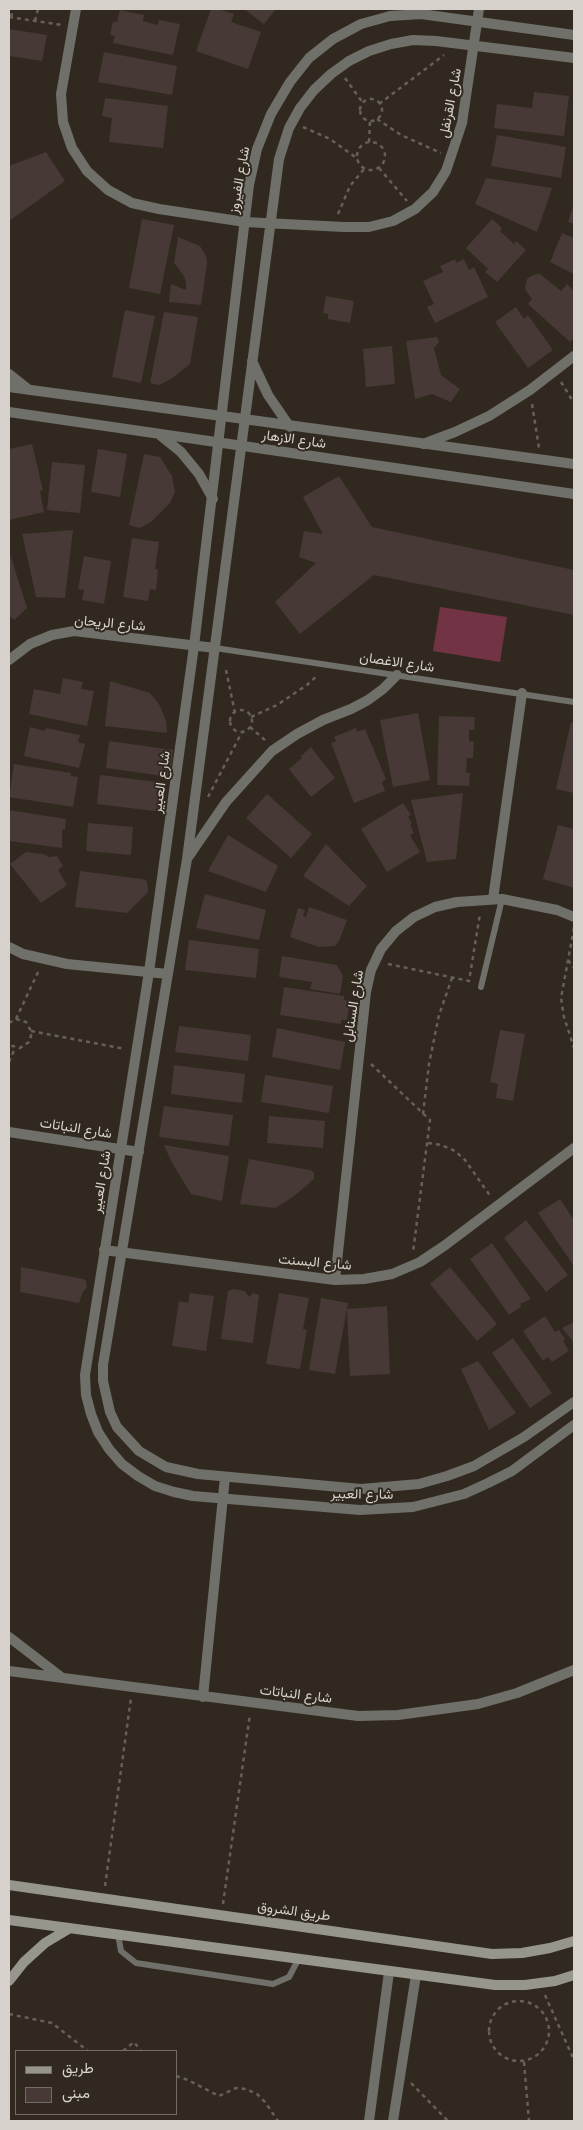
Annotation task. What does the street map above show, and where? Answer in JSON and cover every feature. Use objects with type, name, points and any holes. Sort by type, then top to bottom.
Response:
[{"type":"street","name":"شارع القرنفل","points":[[76,9],[61,94],[63,122],[72,148],[87,172],[108,190],[132,203],[245,222],[333,227],[369,227],[393,221],[415,209],[433,192],[446,171],[462,123],[479,9]]},
{"type":"street","name":"شارع الفيروز","points":[[223,418],[249,185],[257,148],[271,114],[290,82],[309,58],[333,39],[361,24],[390,16],[421,14],[574,35]]},
{"type":"street","points":[[244,421],[278,159],[292,123],[300,108],[314,90],[338,68],[369,51],[413,40],[474,45],[574,58]]},
{"type":"street","points":[[421,444],[455,432],[489,416],[530,390],[574,356]]},
{"type":"street","points":[[252,361],[268,395],[290,427]]},
{"type":"street","points":[[9,374],[30,390]]},
{"type":"street","name":"شارع الازهار","points":[[9,387],[244,421],[574,464]]},
{"type":"street","name":"شارع الازهار","points":[[9,412],[574,494]]},
{"type":"street","points":[[9,420],[23,414]]},
{"type":"street","name":"شارع العبير","points":[[223,418],[149,972],[85,1375],[86,1395],[91,1414],[98,1432],[122,1464],[155,1486],[174,1492],[222,1498],[360,1510],[413,1507],[447,1499],[488,1483],[512,1471],[574,1425]]},
{"type":"street","name":"شارع العبير","points":[[244,421],[218,649],[187,859],[103,1365],[103,1381],[110,1412],[127,1440],[152,1460],[166,1467],[183,1472],[361,1489],[419,1484],[474,1466],[500,1453],[574,1402]]},
{"type":"street","points":[[159,434],[181,452],[199,474],[213,499]]},
{"type":"street","points":[[561,463],[574,460]]},
{"type":"street","name":"شارع الريحان","points":[[9,660],[30,644],[52,635],[74,631],[218,649]]},
{"type":"street","points":[[187,859],[226,802],[248,776],[276,749],[296,734],[368,700],[397,675]]},
{"type":"street","points":[[492,899],[522,693]]},
{"type":"street","name":"شارع السنابل","points":[[335,1280],[366,992],[371,970],[381,949],[396,931],[414,917],[435,907],[492,899],[557,910],[574,917]]},
{"type":"street","points":[[9,947],[23,954],[44,960],[168,974]]},
{"type":"street","name":"شارع النباتات","points":[[9,1132],[139,1152]]},
{"type":"street","name":"شارع البسنت","points":[[104,1250],[335,1280],[364,1279],[392,1274],[411,1266],[444,1246],[574,1148]]},
{"type":"street","points":[[203,1697],[225,1476]]},
{"type":"street","points":[[9,1637],[62,1678]]},
{"type":"street","name":"شارع النباتات","points":[[9,1671],[358,1716],[398,1715],[478,1704],[517,1693],[574,1670]]},
{"type":"street","name":"طريق الشروق","points":[[9,1885],[492,1954],[522,1953],[574,1941]]},
{"type":"street","points":[[9,1920],[495,1985],[525,1985],[574,1975]]},
{"type":"street","points":[[9,1981],[24,1962],[45,1943],[70,1928]]},
{"type":"street","points":[[369,2121],[389,1972]]},
{"type":"street","points":[[393,2121],[416,1975]]},
{"type":"lane","name":"شارع الاغصان","points":[[218,649],[574,702]]},
{"type":"lane","points":[[481,987],[492,899]]},
{"type":"lane","points":[[118,1934],[121,1951],[136,1963],[273,1984],[289,1977],[298,1960]]},
{"type":"path","points":[[12,9],[10,17],[73,26]]},
{"type":"path","points":[[35,21],[38,9]]},
{"type":"path","points":[[380,104],[459,44]]},
{"type":"path","points":[[338,68],[363,103]]},
{"type":"path","points":[[371,99],[380,104],[381,112],[377,119],[366,120],[360,112],[363,103],[371,99]]},
{"type":"path","points":[[377,119],[401,136],[451,157]]},
{"type":"path","points":[[369,142],[370,121]]},
{"type":"path","points":[[292,123],[330,139],[358,159],[364,168],[374,170],[383,164],[385,153],[379,145],[369,142]]},
{"type":"path","points":[[358,159],[360,148],[369,142]]},
{"type":"path","points":[[333,227],[350,186],[364,168]]},
{"type":"path","points":[[379,168],[415,209]]},
{"type":"path","points":[[554,372],[574,403]]},
{"type":"path","points":[[530,390],[540,460]]},
{"type":"path","points":[[218,649],[235,713]]},
{"type":"path","points":[[251,717],[277,705],[307,685],[328,665]]},
{"type":"path","points":[[242,732],[237,731],[231,724],[230,719],[240,710],[245,711],[251,717]]},
{"type":"path","points":[[250,727],[251,717]]},
{"type":"path","points":[[250,727],[276,749]]},
{"type":"path","points":[[204,804],[242,732],[250,727]]},
{"type":"path","points":[[375,961],[469,981],[492,899]]},
{"type":"path","points":[[574,924],[561,998],[564,1017],[574,1046]]},
{"type":"path","points":[[16,1020],[44,960]]},
{"type":"path","points":[[568,960],[574,968]]},
{"type":"path","points":[[423,1114],[438,1015],[452,978]]},
{"type":"path","points":[[9,1022],[16,1020],[26,1022],[31,1031],[29,1042],[20,1048],[9,1045]]},
{"type":"path","points":[[31,1031],[136,1051]]},
{"type":"path","points":[[9,1062],[15,1048]]},
{"type":"path","points":[[359,1052],[430,1120],[411,1266]]},
{"type":"path","points":[[427,1143],[441,1145],[454,1151],[465,1160],[487,1191]]},
{"type":"path","points":[[103,1898],[133,1687]]},
{"type":"path","points":[[221,1914],[252,1703]]},
{"type":"path","points":[[540,1983],[574,2060]]},
{"type":"path","points":[[522,2001],[538,2008],[548,2022],[548,2039],[545,2047],[539,2054],[524,2062],[507,2060],[494,2049],[488,2032],[492,2016],[505,2004],[522,2001]]},
{"type":"path","points":[[9,2014],[52,2023],[87,2050]]},
{"type":"path","points":[[548,2022],[556,2018]]},
{"type":"path","points":[[124,2050],[134,2042],[140,2050]]},
{"type":"path","points":[[524,2062],[528,2121]]},
{"type":"path","points":[[401,2072],[448,2121]]},
{"type":"path","points":[[178,2077],[219,2096],[236,2088],[246,2089],[257,2094],[278,2121]]},
{"type":"shaded area","points":[[440,607],[507,617],[500,662],[433,651]]},
{"type":"building","points":[[211,9],[234,14],[231,22],[261,32],[248,69],[196,51]]},
{"type":"building","points":[[244,9],[276,9],[264,24]]},
{"type":"building","points":[[120,10],[144,15],[143,21],[158,25],[159,20],[180,24],[173,55],[113,43],[115,36],[110,35],[113,22],[117,22]]},
{"type":"building","points":[[9,29],[47,35],[42,61],[9,56]]},
{"type":"building","points":[[104,52],[177,66],[172,95],[98,82]]},
{"type":"building","points":[[534,92],[569,96],[564,136],[494,128],[497,104],[532,108]]},
{"type":"building","points":[[105,98],[168,106],[163,148],[109,142],[112,118],[102,116]]},
{"type":"building","points":[[497,135],[566,147],[561,178],[491,166]]},
{"type":"building","points":[[46,152],[65,181],[9,221],[9,166]]},
{"type":"building","points":[[486,178],[552,188],[537,232],[475,204]]},
{"type":"building","points":[[574,203],[574,224],[568,222]]},
{"type":"building","points":[[142,219],[174,225],[160,294],[129,288]]},
{"type":"building","points":[[492,219],[502,228],[500,231],[514,244],[516,241],[526,250],[497,282],[485,272],[488,269],[466,248]]},
{"type":"building","points":[[562,233],[574,238],[574,274],[550,262]]},
{"type":"building","points":[[178,237],[200,246],[206,256],[207,263],[201,305],[169,302],[171,284],[186,290],[184,276],[174,263]]},
{"type":"building","points":[[455,259],[456,263],[464,259],[469,270],[474,267],[488,297],[435,323],[427,307],[434,304],[423,281],[443,272],[440,266]]},
{"type":"building","points":[[540,274],[561,291],[567,284],[574,291],[574,338],[570,342],[528,304],[532,299],[525,289],[527,279],[533,275]]},
{"type":"building","points":[[326,296],[354,301],[350,323],[328,319],[328,314],[323,313]]},
{"type":"building","points":[[516,307],[524,319],[528,315],[553,350],[528,368],[495,322]]},
{"type":"building","points":[[125,310],[155,316],[141,383],[112,377]]},
{"type":"building","points":[[164,312],[198,317],[190,364],[171,379],[159,385],[150,383]]},
{"type":"building","points":[[437,337],[439,342],[434,348],[441,375],[460,389],[451,402],[432,394],[415,399],[406,341]]},
{"type":"building","points":[[392,346],[395,384],[366,387],[363,349]]},
{"type":"building","points":[[32,444],[43,490],[40,491],[44,512],[9,520],[9,449]]},
{"type":"building","points":[[98,449],[127,454],[120,497],[91,492]]},
{"type":"building","points":[[144,454],[160,457],[172,476],[175,492],[170,503],[151,522],[140,528],[129,525]]},
{"type":"building","points":[[52,462],[85,465],[80,513],[47,510]]},
{"type":"building","points":[[339,476],[372,527],[574,570],[574,615],[374,575],[300,634],[275,602],[316,563],[299,557],[304,531],[323,534],[303,497]]},
{"type":"building","points":[[73,530],[65,598],[36,597],[22,534]]},
{"type":"building","points":[[132,538],[159,542],[155,569],[158,570],[156,590],[150,589],[148,601],[123,597]]},
{"type":"building","points":[[9,551],[27,608],[14,620],[11,617],[9,620]]},
{"type":"building","points":[[84,556],[111,561],[104,604],[82,600],[84,590],[78,589]]},
{"type":"building","points":[[63,678],[83,682],[81,689],[94,691],[87,726],[29,714],[34,689],[60,694]]},
{"type":"building","points":[[110,681],[150,693],[159,704],[166,721],[167,733],[105,726]]},
{"type":"building","points":[[418,713],[430,780],[393,787],[380,720]]},
{"type":"building","points":[[439,716],[475,717],[474,730],[469,730],[469,741],[474,742],[473,758],[467,758],[466,773],[470,773],[469,786],[437,785]]},
{"type":"building","points":[[571,722],[574,723],[574,793],[556,789]]},
{"type":"building","points":[[30,727],[45,731],[46,728],[80,735],[78,742],[85,744],[79,768],[24,756]]},
{"type":"building","points":[[356,728],[357,732],[365,729],[386,779],[382,782],[385,791],[354,803],[331,743],[336,741],[334,737]]},
{"type":"building","points":[[109,741],[173,750],[170,777],[106,768]]},
{"type":"building","points":[[311,747],[335,778],[311,797],[289,769]]},
{"type":"building","points":[[14,764],[71,773],[71,776],[78,777],[73,807],[9,797]]},
{"type":"building","points":[[100,775],[166,783],[162,812],[97,804]]},
{"type":"building","points":[[463,793],[456,859],[427,862],[411,800]]},
{"type":"building","points":[[267,794],[312,834],[291,858],[246,818]]},
{"type":"building","points":[[403,803],[411,815],[408,817],[412,823],[410,825],[414,833],[410,835],[420,852],[387,872],[361,829]]},
{"type":"building","points":[[9,810],[66,819],[65,830],[62,829],[62,848],[9,841]]},
{"type":"building","points":[[88,823],[133,827],[131,855],[86,851]]},
{"type":"building","points":[[558,825],[574,829],[574,888],[543,879]]},
{"type":"building","points":[[228,835],[278,866],[266,892],[208,871]]},
{"type":"building","points":[[326,844],[367,886],[349,906],[303,876]]},
{"type":"building","points":[[26,852],[43,854],[49,857],[57,856],[63,866],[58,870],[67,885],[41,903],[10,864]]},
{"type":"building","points":[[80,871],[142,879],[147,881],[148,892],[127,913],[75,907]]},
{"type":"building","points":[[205,894],[266,910],[259,940],[196,928]]},
{"type":"building","points":[[309,907],[347,920],[339,941],[335,946],[319,947],[290,937],[298,908],[305,910],[303,916],[306,917]]},
{"type":"building","points":[[189,940],[259,949],[256,978],[185,970]]},
{"type":"building","points":[[282,956],[337,965],[343,976],[340,994],[310,989],[312,982],[279,977]]},
{"type":"building","points":[[284,987],[344,996],[344,1000],[350,1001],[347,1020],[341,1020],[341,1024],[280,1015]]},
{"type":"building","points":[[179,1026],[251,1035],[248,1061],[175,1052]]},
{"type":"building","points":[[277,1028],[345,1042],[340,1070],[272,1057]]},
{"type":"building","points":[[500,1030],[525,1034],[513,1101],[496,1098],[498,1084],[490,1082]]},
{"type":"building","points":[[174,1065],[245,1074],[242,1103],[171,1094]]},
{"type":"building","points":[[265,1075],[333,1086],[329,1113],[261,1102]]},
{"type":"building","points":[[164,1106],[233,1115],[229,1146],[159,1137]]},
{"type":"building","points":[[269,1116],[325,1121],[323,1148],[267,1143]]},
{"type":"building","points":[[164,1145],[229,1156],[222,1201],[191,1194],[171,1161]]},
{"type":"building","points":[[249,1159],[310,1170],[314,1172],[314,1179],[293,1197],[275,1208],[240,1204]]},
{"type":"building","points":[[560,1199],[574,1220],[573,1265],[538,1213]]},
{"type":"building","points":[[526,1220],[568,1275],[546,1292],[504,1238]]},
{"type":"building","points":[[492,1243],[531,1299],[520,1304],[522,1306],[509,1315],[470,1259]]},
{"type":"building","points":[[21,1267],[83,1279],[86,1281],[87,1287],[79,1303],[20,1292]]},
{"type":"building","points":[[450,1267],[497,1324],[477,1341],[430,1284]]},
{"type":"building","points":[[233,1289],[245,1291],[249,1297],[253,1293],[259,1295],[253,1343],[221,1339],[228,1291]]},
{"type":"building","points":[[190,1293],[214,1296],[206,1351],[172,1346],[179,1301],[188,1303]]},
{"type":"building","points":[[279,1293],[309,1298],[303,1329],[307,1330],[300,1369],[266,1364]]},
{"type":"building","points":[[321,1298],[348,1303],[335,1374],[309,1370]]},
{"type":"building","points":[[387,1306],[390,1374],[350,1376],[347,1309]]},
{"type":"building","points":[[545,1316],[555,1332],[559,1330],[565,1339],[563,1341],[569,1351],[552,1362],[548,1357],[543,1361],[523,1331]]},
{"type":"building","points":[[574,1322],[574,1343],[562,1328]]},
{"type":"building","points":[[513,1338],[552,1393],[530,1408],[492,1353]]},
{"type":"building","points":[[478,1361],[516,1413],[489,1430],[461,1369]]}]
